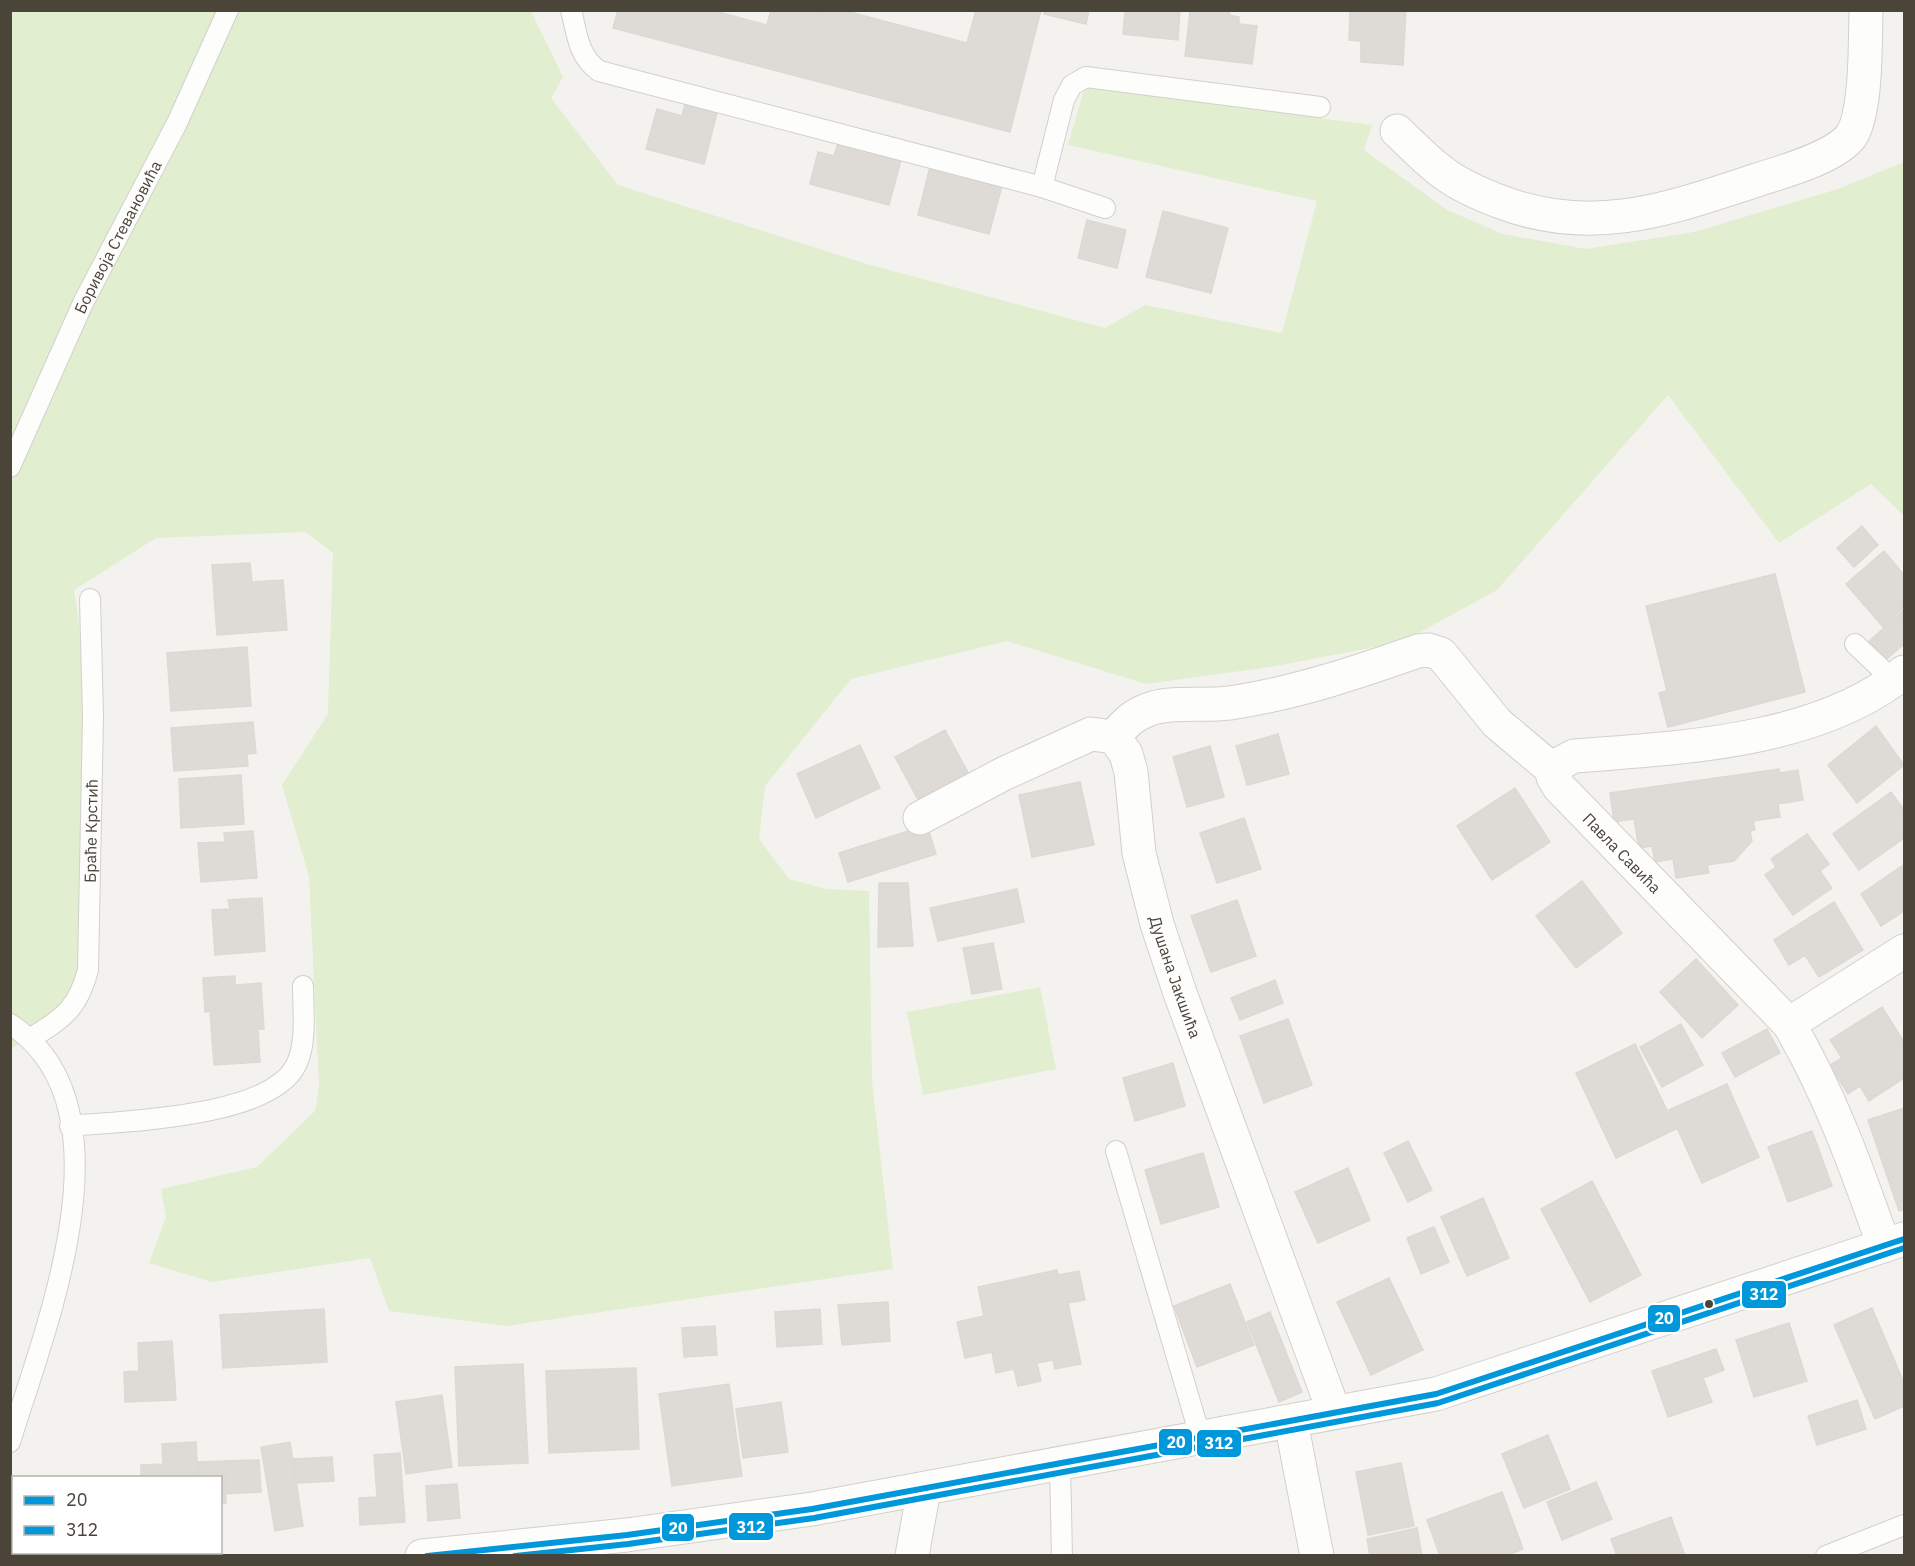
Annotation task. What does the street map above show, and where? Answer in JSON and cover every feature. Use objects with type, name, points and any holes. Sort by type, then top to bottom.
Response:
[{"type":"street","points":[[1397,130],[1437,169],[1480,194],[1525,211],[1582,220],[1614,219],[1668,209],[1785,170],[1837,148],[1850,138],[1856,127],[1860,107],[1866,10]]},
{"type":"street","points":[[920,818],[1005,773],[1091,734],[1114,737],[1134,714],[1156,707],[1217,706],[1284,695],[1418,651],[1428,650],[1441,654],[1497,723],[1554,771],[1557,765],[1574,756],[1702,744],[1769,731],[1830,714],[1901,682]]},
{"type":"street","name":"Душана Јакшића","points":[[1114,737],[1126,754],[1131,772],[1139,853],[1176,981],[1334,1412]]},
{"type":"street","name":"Павла Савића","points":[[1554,771],[1558,787],[1789,1024],[1812,1065],[1894,1243]]},
{"type":"street","points":[[1789,1024],[1905,951]]},
{"type":"street","points":[[422,1556],[627,1535],[812,1509],[1436,1394],[1894,1243]]},
{"type":"street","points":[[1291,1422],[1317,1556]]},
{"type":"street","points":[[912,1556],[924,1489]]},
{"type":"lane","name":"Боривоја Стевановића","points":[[10,467],[83,303],[177,123],[228,10]]},
{"type":"lane","points":[[571,10],[580,49],[586,59],[599,71],[1042,186],[1105,208]]},
{"type":"lane","points":[[1042,186],[1064,100],[1072,85],[1086,77],[1320,107]]},
{"type":"lane","name":"Браће Крстић","points":[[32,1038],[70,1012],[82,993],[88,970],[93,718],[90,599]]},
{"type":"lane","points":[[1855,644],[1901,682]]},
{"type":"lane","points":[[70,1126],[168,1118],[228,1106],[273,1089],[288,1078],[298,1062],[303,1036],[303,986]]},
{"type":"lane","points":[[10,1024],[32,1038],[46,1055],[58,1082],[75,1149],[71,1231],[59,1282],[10,1442]]},
{"type":"lane","points":[[1116,1151],[1201,1439]]},
{"type":"lane","points":[[1060,1465],[1062,1556]]},
{"type":"lane","points":[[1826,1556],[1905,1525]]},
{"type":"green space","points":[[10,11],[531,11],[563,77],[551,98],[618,185],[867,264],[1105,328],[1145,305],[1282,333],[1317,201],[1068,145],[1085,87],[1372,125],[1364,150],[1447,210],[1503,234],[1586,249],[1694,232],[1838,189],[1904,162],[1904,516],[1871,484],[1779,543],[1668,395],[1497,590],[1402,642],[1270,667],[1146,684],[1007,641],[851,679],[765,786],[759,839],[789,879],[826,889],[869,891],[872,1081],[893,1269],[506,1326],[389,1311],[370,1258],[212,1282],[149,1263],[166,1217],[161,1189],[257,1167],[315,1111],[319,1086],[309,876],[282,785],[328,714],[333,553],[305,532],[156,538],[74,590],[93,718],[88,970],[70,1012],[11,1049]]},
{"type":"green space","points":[[1040,987],[1056,1069],[923,1095],[907,1012]]},
{"type":"building","points":[[618,10],[711,10],[767,25],[771,10],[822,10],[804,78],[613,28]]},
{"type":"building","points":[[822,10],[842,10],[967,43],[976,10],[1041,10],[1010,132],[804,78]]},
{"type":"building","points":[[1045,10],[1089,10],[1086,24],[1044,14]]},
{"type":"building","points":[[1125,10],[1180,10],[1178,40],[1123,34]]},
{"type":"building","points":[[1230,10],[1229,15],[1239,17],[1239,24],[1257,26],[1252,64],[1185,56],[1190,12]]},
{"type":"building","points":[[1350,10],[1406,10],[1403,65],[1361,62],[1361,41],[1349,40]]},
{"type":"building","points":[[685,104],[717,113],[704,164],[646,149],[657,109],[682,116]]},
{"type":"building","points":[[838,143],[901,160],[889,205],[810,184],[818,152],[834,156]]},
{"type":"building","points":[[930,167],[1002,186],[989,234],[918,215]]},
{"type":"building","points":[[1163,211],[1228,228],[1211,293],[1146,277]]},
{"type":"building","points":[[1087,220],[1126,230],[1117,268],[1078,258]]},
{"type":"building","points":[[1862,526],[1878,545],[1854,567],[1837,548]]},
{"type":"building","points":[[1884,551],[1904,575],[1904,607],[1883,627],[1846,584]]},
{"type":"building","points":[[250,563],[252,582],[283,580],[287,630],[217,635],[212,565]]},
{"type":"building","points":[[1775,574],[1805,692],[1668,727],[1659,693],[1667,691],[1646,606]]},
{"type":"building","points":[[1904,610],[1904,644],[1882,663],[1866,644]]},
{"type":"building","points":[[247,647],[251,706],[171,711],[167,653]]},
{"type":"building","points":[[253,722],[256,753],[247,754],[248,766],[174,771],[171,728]]},
{"type":"building","points":[[1876,726],[1904,765],[1857,803],[1828,765]]},
{"type":"building","points":[[945,730],[971,778],[921,805],[895,757]]},
{"type":"building","points":[[1278,734],[1289,774],[1247,785],[1236,746]]},
{"type":"building","points":[[860,745],[880,788],[816,818],[797,774]]},
{"type":"building","points":[[1210,746],[1224,797],[1187,807],[1173,757]]},
{"type":"building","points":[[1779,769],[1779,773],[1798,770],[1803,800],[1778,804],[1780,817],[1753,821],[1755,830],[1750,831],[1752,841],[1734,861],[1707,865],[1709,873],[1676,878],[1673,859],[1655,862],[1652,846],[1639,848],[1634,819],[1614,822],[1610,793]]},
{"type":"building","points":[[241,775],[244,824],[181,828],[179,779]]},
{"type":"building","points":[[1080,782],[1094,845],[1032,857],[1019,795]]},
{"type":"building","points":[[1515,788],[1550,842],[1492,880],[1457,826]]},
{"type":"building","points":[[1891,792],[1904,810],[1904,838],[1859,870],[1833,834]]},
{"type":"building","points":[[1244,818],[1261,869],[1217,883],[1200,833]]},
{"type":"building","points":[[927,825],[936,854],[848,882],[839,853]]},
{"type":"building","points":[[253,831],[257,878],[201,882],[198,843],[225,842],[224,833]]},
{"type":"building","points":[[1807,834],[1829,864],[1820,871],[1832,888],[1793,915],[1765,875],[1776,867],[1771,859]]},
{"type":"building","points":[[1902,866],[1904,911],[1881,926],[1861,894]]},
{"type":"building","points":[[1582,881],[1622,933],[1576,968],[1536,916]]},
{"type":"building","points":[[879,883],[908,883],[913,946],[878,947]]},
{"type":"building","points":[[1017,889],[1024,922],[938,941],[930,908]]},
{"type":"building","points":[[262,898],[265,951],[215,955],[212,910],[230,909],[228,900]]},
{"type":"building","points":[[1237,900],[1256,956],[1211,972],[1191,916]]},
{"type":"building","points":[[1834,902],[1863,950],[1819,977],[1805,955],[1789,965],[1774,940]]},
{"type":"building","points":[[993,943],[1002,989],[972,994],[963,948]]},
{"type":"building","points":[[1696,959],[1738,1005],[1702,1038],[1660,992]]},
{"type":"building","points":[[235,976],[235,985],[261,983],[264,1029],[258,1029],[260,1062],[214,1065],[210,1011],[205,1012],[203,978]]},
{"type":"building","points":[[1275,980],[1283,1003],[1240,1020],[1231,998]]},
{"type":"building","points":[[1882,1007],[1904,1042],[1904,1078],[1869,1101],[1860,1086],[1848,1094],[1830,1065],[1842,1058],[1830,1040]]},
{"type":"building","points":[[1288,1019],[1312,1085],[1264,1103],[1240,1036]]},
{"type":"building","points":[[1681,1024],[1703,1065],[1662,1087],[1640,1047]]},
{"type":"building","points":[[1767,1029],[1780,1053],[1735,1077],[1722,1053]]},
{"type":"building","points":[[1635,1044],[1676,1129],[1616,1158],[1576,1073]]},
{"type":"building","points":[[1173,1063],[1185,1106],[1135,1121],[1123,1078]]},
{"type":"building","points":[[1727,1084],[1759,1157],[1702,1183],[1669,1110]]},
{"type":"building","points":[[1904,1108],[1904,1209],[1899,1211],[1868,1120]]},
{"type":"building","points":[[1812,1131],[1832,1186],[1788,1202],[1768,1147]]},
{"type":"building","points":[[1408,1141],[1432,1190],[1408,1202],[1384,1153]]},
{"type":"building","points":[[1203,1153],[1219,1207],[1161,1224],[1145,1170]]},
{"type":"building","points":[[1348,1168],[1370,1220],[1318,1243],[1295,1192]]},
{"type":"building","points":[[1592,1181],[1641,1275],[1590,1302],[1541,1209]]},
{"type":"building","points":[[1483,1198],[1509,1258],[1467,1276],[1441,1217]]},
{"type":"building","points":[[1434,1227],[1449,1262],[1421,1274],[1407,1238]]},
{"type":"building","points":[[1057,1270],[1058,1275],[1079,1271],[1085,1300],[1068,1303],[1081,1364],[1055,1369],[1053,1360],[1037,1363],[1041,1381],[1018,1386],[1014,1369],[996,1373],[992,1352],[965,1358],[957,1322],[984,1316],[978,1287]]},
{"type":"building","points":[[1389,1278],[1423,1350],[1371,1375],[1337,1302]]},
{"type":"building","points":[[1230,1284],[1254,1345],[1197,1367],[1174,1306]]},
{"type":"building","points":[[888,1302],[890,1341],[842,1345],[838,1305]]},
{"type":"building","points":[[1872,1308],[1904,1383],[1904,1406],[1875,1419],[1834,1325]]},
{"type":"building","points":[[324,1309],[327,1362],[223,1368],[220,1315]]},
{"type":"building","points":[[820,1309],[822,1344],[777,1347],[775,1312]]},
{"type":"building","points":[[1270,1312],[1302,1392],[1279,1402],[1247,1322]]},
{"type":"building","points":[[1789,1323],[1807,1381],[1754,1397],[1736,1340]]},
{"type":"building","points":[[715,1326],[717,1355],[684,1357],[682,1328]]},
{"type":"building","points":[[172,1341],[176,1400],[125,1402],[124,1372],[139,1371],[138,1343]]},
{"type":"building","points":[[1716,1349],[1724,1370],[1703,1378],[1712,1402],[1668,1417],[1652,1371]]},
{"type":"building","points":[[523,1364],[528,1463],[459,1466],[455,1367]]},
{"type":"building","points":[[636,1368],[639,1449],[549,1453],[546,1371]]},
{"type":"building","points":[[729,1384],[742,1476],[672,1486],[659,1394]]},
{"type":"building","points":[[442,1395],[452,1467],[406,1474],[396,1402]]},
{"type":"building","points":[[1857,1400],[1866,1429],[1817,1445],[1808,1416]]},
{"type":"building","points":[[781,1402],[788,1452],[743,1458],[736,1409]]},
{"type":"building","points":[[1548,1435],[1570,1489],[1524,1508],[1502,1454]]},
{"type":"building","points":[[196,1442],[198,1476],[141,1476],[141,1465],[163,1464],[162,1444]]},
{"type":"building","points":[[290,1442],[303,1526],[275,1531],[261,1447]]},
{"type":"building","points":[[400,1453],[405,1522],[360,1525],[359,1498],[377,1497],[374,1455]]},
{"type":"building","points":[[332,1457],[334,1481],[297,1483],[293,1459]]},
{"type":"building","points":[[259,1460],[261,1492],[226,1494],[224,1461]]},
{"type":"building","points":[[224,1461],[226,1503],[222,1503],[222,1476],[199,1476],[198,1462]]},
{"type":"building","points":[[1401,1463],[1414,1526],[1368,1535],[1356,1472]]},
{"type":"building","points":[[1596,1482],[1612,1519],[1562,1540],[1547,1502]]},
{"type":"building","points":[[457,1484],[460,1518],[428,1521],[426,1486]]},
{"type":"building","points":[[1502,1492],[1523,1549],[1505,1556],[1440,1556],[1427,1520]]},
{"type":"building","points":[[1671,1517],[1685,1556],[1617,1556],[1611,1539]]},
{"type":"building","points":[[1417,1528],[1422,1556],[1370,1556],[1367,1539]]},
{"type":"transit line","name":"20","points":[[427,1556],[627,1535],[812,1509],[1436,1394],[1904,1239]]},
{"type":"transit line","name":"312","points":[[515,1556],[628,1544],[814,1518],[1438,1403],[1904,1248]]}]
